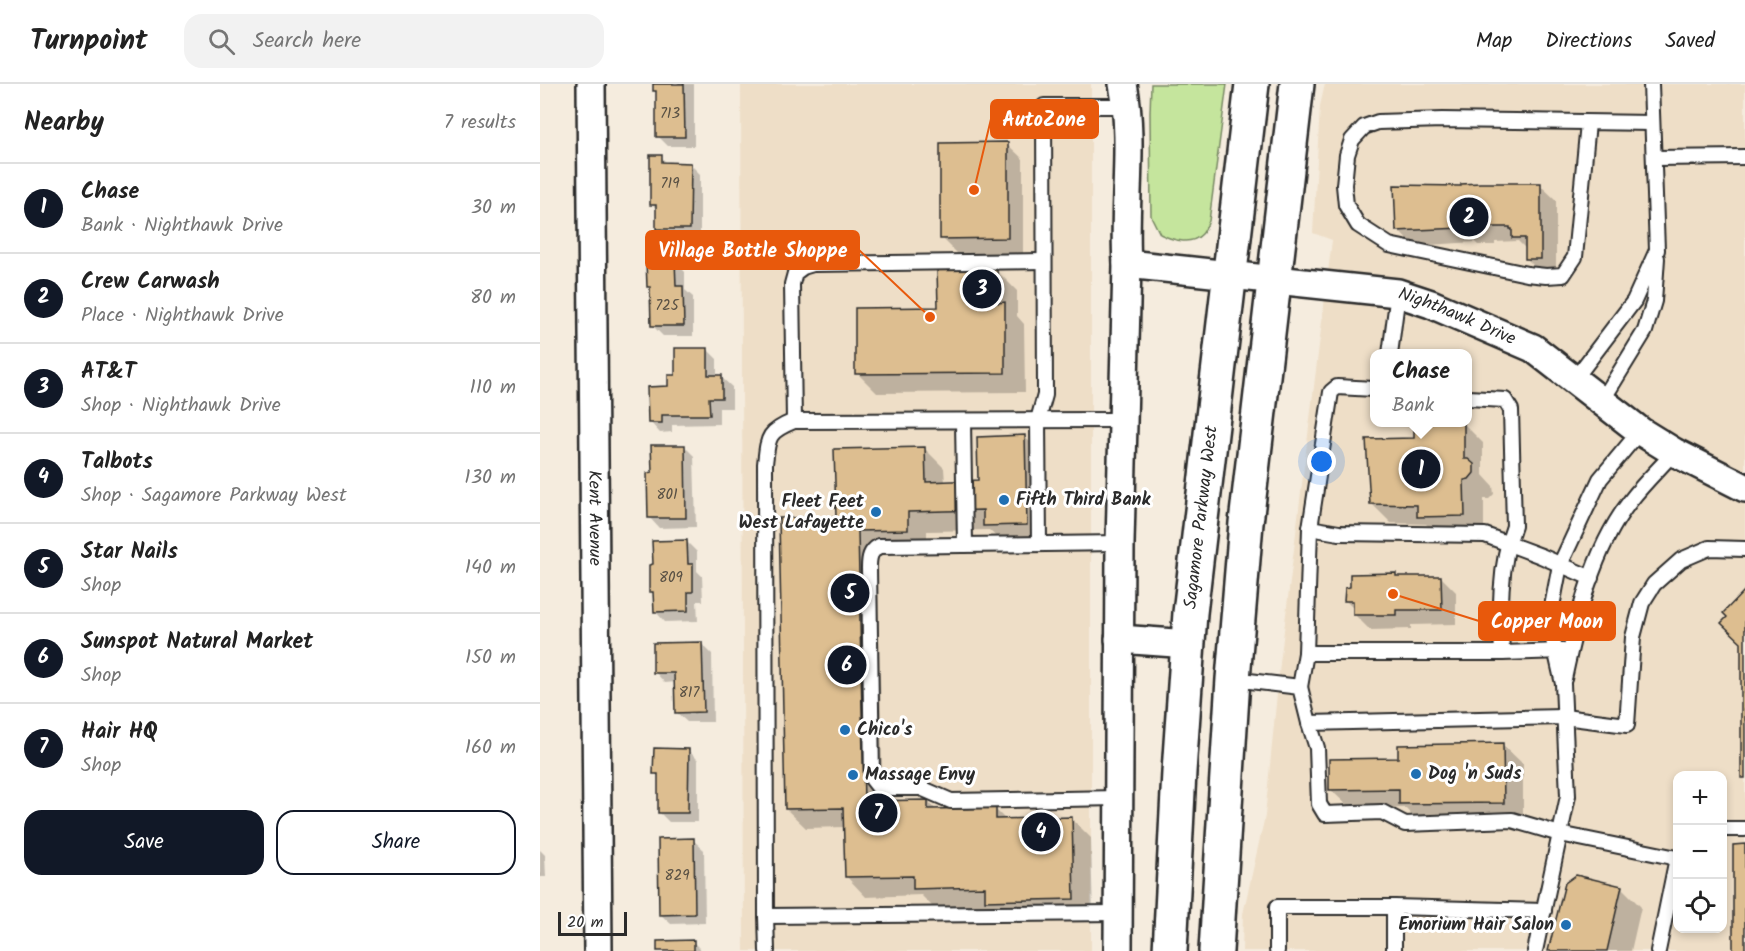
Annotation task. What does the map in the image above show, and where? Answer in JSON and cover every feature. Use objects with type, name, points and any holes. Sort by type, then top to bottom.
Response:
[{"type":"highway","name":"Sagamore Parkway West","points":[[1170,951],[1190,613],[1252,84]]},
{"type":"highway","points":[[1216,951],[1233,680],[1246,523],[1297,84]]},
{"type":"street","name":"Kent Avenue","points":[[591,84],[598,951]]},
{"type":"street","points":[[1118,951],[1120,543],[1129,91]]},
{"type":"street","name":"Nighthawk Drive","points":[[1127,264],[1398,293],[1431,303],[1533,348],[1641,431],[1674,452],[1745,488]]},
{"type":"street","points":[[1119,639],[1189,644]]},
{"type":"lane","points":[[1602,401],[1645,331],[1654,301],[1658,250],[1651,84]]},
{"type":"lane","points":[[1039,544],[1038,420],[1045,395],[1044,106],[1129,91]]},
{"type":"lane","points":[[1588,123],[1575,257],[1563,275],[1527,274],[1389,245],[1358,225],[1346,205],[1344,185],[1347,155],[1352,140],[1364,127],[1378,122],[1442,120],[1652,123]]},
{"type":"lane","points":[[1654,158],[1745,157]]},
{"type":"lane","points":[[1574,380],[1634,301],[1658,250]]},
{"type":"lane","points":[[794,422],[792,284],[795,273],[803,267],[813,264],[1044,261]]},
{"type":"lane","points":[[1391,349],[1398,293]]},
{"type":"lane","points":[[1370,389],[1337,387],[1331,392],[1310,528],[1306,653],[1300,687],[1317,748],[1319,804],[1325,814],[1382,812],[1405,824],[1512,820],[1560,834],[1673,857]]},
{"type":"lane","points":[[1472,398],[1505,400],[1511,410],[1514,526],[1508,543],[1503,587],[1502,653]]},
{"type":"lane","points":[[767,951],[765,464],[768,442],[776,429],[794,422],[1122,420]]},
{"type":"lane","points":[[963,421],[965,545]]},
{"type":"lane","points":[[1534,951],[1568,796],[1563,684],[1549,622],[1560,565],[1600,479],[1641,431]]},
{"type":"lane","points":[[1563,684],[1570,650],[1591,578],[1609,536],[1630,501],[1674,452]]},
{"type":"lane","points":[[1310,528],[1339,533],[1485,535],[1591,578]]},
{"type":"lane","points":[[1118,798],[951,801],[921,788],[879,788],[872,779],[869,558],[873,549],[879,546],[1120,543]]},
{"type":"lane","points":[[1310,723],[1564,717],[1628,725],[1633,637],[1642,603],[1654,584],[1681,560],[1709,548],[1745,549]]},
{"type":"lane","points":[[1306,653],[1502,653],[1570,650]]},
{"type":"lane","points":[[1233,680],[1300,687]]},
{"type":"lane","points":[[1727,829],[1745,829]]},
{"type":"lane","points":[[1658,951],[1673,878]]},
{"type":"lane","points":[[1277,951],[1277,907],[1544,911]]},
{"type":"lane","points":[[1394,907],[1394,951]]},
{"type":"lane","points":[[766,916],[1118,913]]},
{"type":"shaded area","points":[[741,84],[1091,84],[1091,951],[744,951]]},
{"type":"shaded area","points":[[1325,84],[1745,84],[1745,951],[1242,951],[1243,914],[1265,816],[1280,663],[1332,240],[1313,233],[1320,106]]},
{"type":"green space","points":[[1151,84],[1227,84],[1209,221],[1202,234],[1192,240],[1176,240],[1160,234],[1151,216]]},
{"type":"building","points":[[653,84],[684,84],[685,137],[656,137],[656,91],[653,91]]},
{"type":"building","points":[[1008,142],[1008,238],[940,239],[940,143]]},
{"type":"building","points":[[650,155],[662,155],[662,162],[691,163],[690,229],[656,229],[656,205],[650,205]]},
{"type":"building","points":[[1541,183],[1541,259],[1525,259],[1525,238],[1512,238],[1510,227],[1480,227],[1480,230],[1461,230],[1461,228],[1396,231],[1394,185],[1461,186],[1461,184]]},
{"type":"building","points":[[646,260],[675,260],[676,286],[683,286],[684,326],[651,326],[650,287],[647,287]]},
{"type":"building","points":[[937,270],[997,270],[998,303],[1005,302],[1005,373],[855,374],[855,308],[938,307]]},
{"type":"building","points":[[675,348],[708,348],[708,375],[722,375],[722,398],[709,398],[710,415],[662,415],[662,423],[648,423],[647,387],[668,386],[668,375],[675,375]]},
{"type":"building","points":[[1414,427],[1464,427],[1464,459],[1474,464],[1474,473],[1469,479],[1464,480],[1465,516],[1417,517],[1417,505],[1370,504],[1366,439],[1414,438]]},
{"type":"building","points":[[1025,435],[1027,525],[983,526],[983,510],[908,512],[908,530],[858,531],[864,801],[928,800],[928,809],[996,808],[996,819],[1072,817],[1074,899],[985,901],[985,887],[913,889],[913,876],[845,877],[843,808],[785,809],[779,518],[836,517],[834,449],[925,447],[926,482],[978,480],[977,437]]},
{"type":"building","points":[[651,445],[685,445],[686,518],[648,518],[647,473],[652,472]]},
{"type":"building","points":[[687,540],[688,564],[693,564],[693,592],[688,592],[688,611],[654,612],[653,592],[649,592],[649,565],[653,564],[652,541]]},
{"type":"building","points":[[1396,573],[1396,576],[1441,576],[1442,610],[1396,610],[1396,615],[1353,615],[1353,601],[1344,601],[1345,588],[1350,587],[1350,574]]},
{"type":"building","points":[[1745,590],[1745,778],[1741,778],[1741,642],[1721,623],[1727,617],[1723,613]]},
{"type":"building","points":[[702,642],[704,712],[675,713],[674,673],[653,673],[653,643]]},
{"type":"building","name":"Dog 'n Suds","points":[[1503,743],[1504,803],[1399,804],[1399,789],[1329,790],[1329,759],[1398,758],[1398,745]]},
{"type":"building","points":[[654,748],[689,749],[688,813],[658,813],[658,774],[653,774]]},
{"type":"building","points":[[694,838],[695,914],[659,915],[658,839]]},
{"type":"building","points":[[1745,844],[1745,951],[1733,951],[1733,845]]},
{"type":"building","points":[[1576,875],[1622,886],[1607,951],[1548,951],[1565,883]]},
{"type":"building","points":[[694,940],[694,951],[657,951],[657,941]]},
{"type":"place","name":"AutoZone","points":[[974,190]]},
{"type":"place","name":"Crew Carwash","points":[[1469,217]]},
{"type":"place","name":"AT&T","points":[[982,289]]},
{"type":"place","name":"Village Bottle Shoppe","points":[[930,317]]},
{"type":"place","name":"Chase","points":[[1421,469]]},
{"type":"place","name":"Fifth Third Bank","points":[[1004,500]]},
{"type":"place","name":"Fleet Feet West Lafayette","points":[[876,512]]},
{"type":"place","name":"Star Nails","points":[[850,593]]},
{"type":"place","name":"Copper Moon","points":[[1393,594]]},
{"type":"place","name":"Sunspot Natural Market","points":[[847,665]]},
{"type":"place","name":"Chico's","points":[[845,730]]},
{"type":"place","name":"Dog 'n Suds","points":[[1416,774]]},
{"type":"place","name":"Massage Envy","points":[[853,775]]},
{"type":"place","name":"Hair HQ","points":[[878,813]]},
{"type":"place","name":"Talbots","points":[[1041,832]]},
{"type":"place","name":"Emorium Hair Salon","points":[[1566,925]]}]
